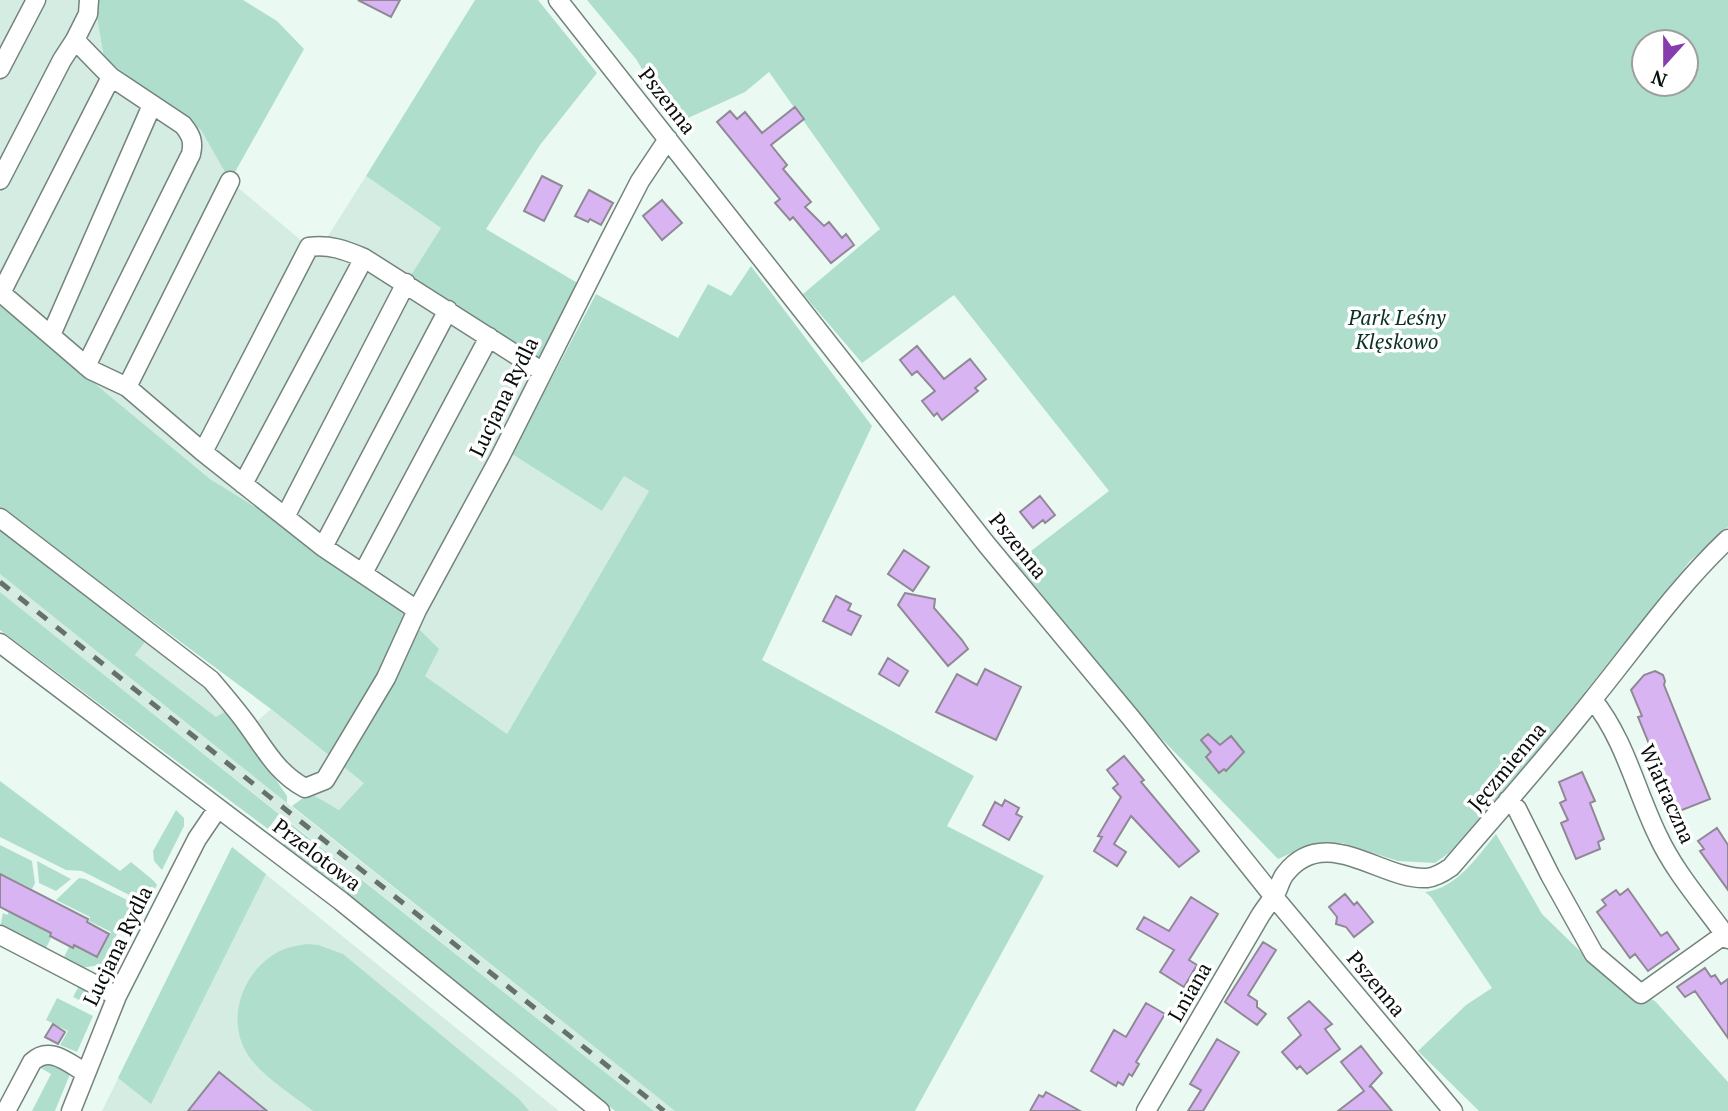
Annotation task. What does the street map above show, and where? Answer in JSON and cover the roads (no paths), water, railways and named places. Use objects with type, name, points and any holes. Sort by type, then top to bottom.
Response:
[{"type":"street","points":[[0,69],[36,0]]},
{"type":"street","points":[[0,180],[88,14],[89,0]]},
{"type":"street","name":"Pszenna","points":[[558,0],[987,545],[1131,718],[1274,897],[1453,1111]]},
{"type":"street","points":[[75,40],[111,77],[183,125],[193,144],[191,154],[86,366]]},
{"type":"street","points":[[111,77],[0,292],[86,366],[127,387],[203,452],[323,547],[417,610]]},
{"type":"street","points":[[51,335],[152,106]]},
{"type":"street","name":"Lucjana Rydla","points":[[0,518],[211,680],[237,710],[275,765],[289,779],[305,788],[325,780],[386,678],[417,610],[487,481],[640,181],[668,139]]},
{"type":"street","points":[[127,387],[230,181]]},
{"type":"street","points":[[203,452],[309,247],[323,245],[340,248],[364,258],[543,372]]},
{"type":"street","points":[[243,484],[364,258]]},
{"type":"street","points":[[285,517],[406,283]]},
{"type":"street","points":[[323,547],[448,310]]},
{"type":"street","points":[[363,573],[489,337]]},
{"type":"street","name":"Jęczmienna","points":[[1274,897],[1285,874],[1304,859],[1321,853],[1348,855],[1414,877],[1428,878],[1451,866],[1592,700],[1675,597],[1728,539]]},
{"type":"street","name":"Przelotowa","points":[[0,643],[350,908],[600,1111]]},
{"type":"street","name":"Wiatraczna","points":[[1592,700],[1614,732],[1668,855],[1726,937]]},
{"type":"street","points":[[1508,800],[1517,809],[1594,954],[1641,994],[1726,937]]},
{"type":"street","name":"Lucjana Rydla","points":[[71,1111],[117,996],[197,839],[218,808]]},
{"type":"street","name":"Lniana","points":[[1146,1111],[1260,916],[1274,897]]},
{"type":"street","points":[[0,935],[117,996]]},
{"type":"street","points":[[6,1111],[32,1062],[39,1056],[46,1053],[53,1055],[86,1073]]},
{"type":"railway","points":[[0,582],[664,1111]]},
{"type":"park label","name":"Park Leśny Klęskowo","points":[[1397,330]]}]
